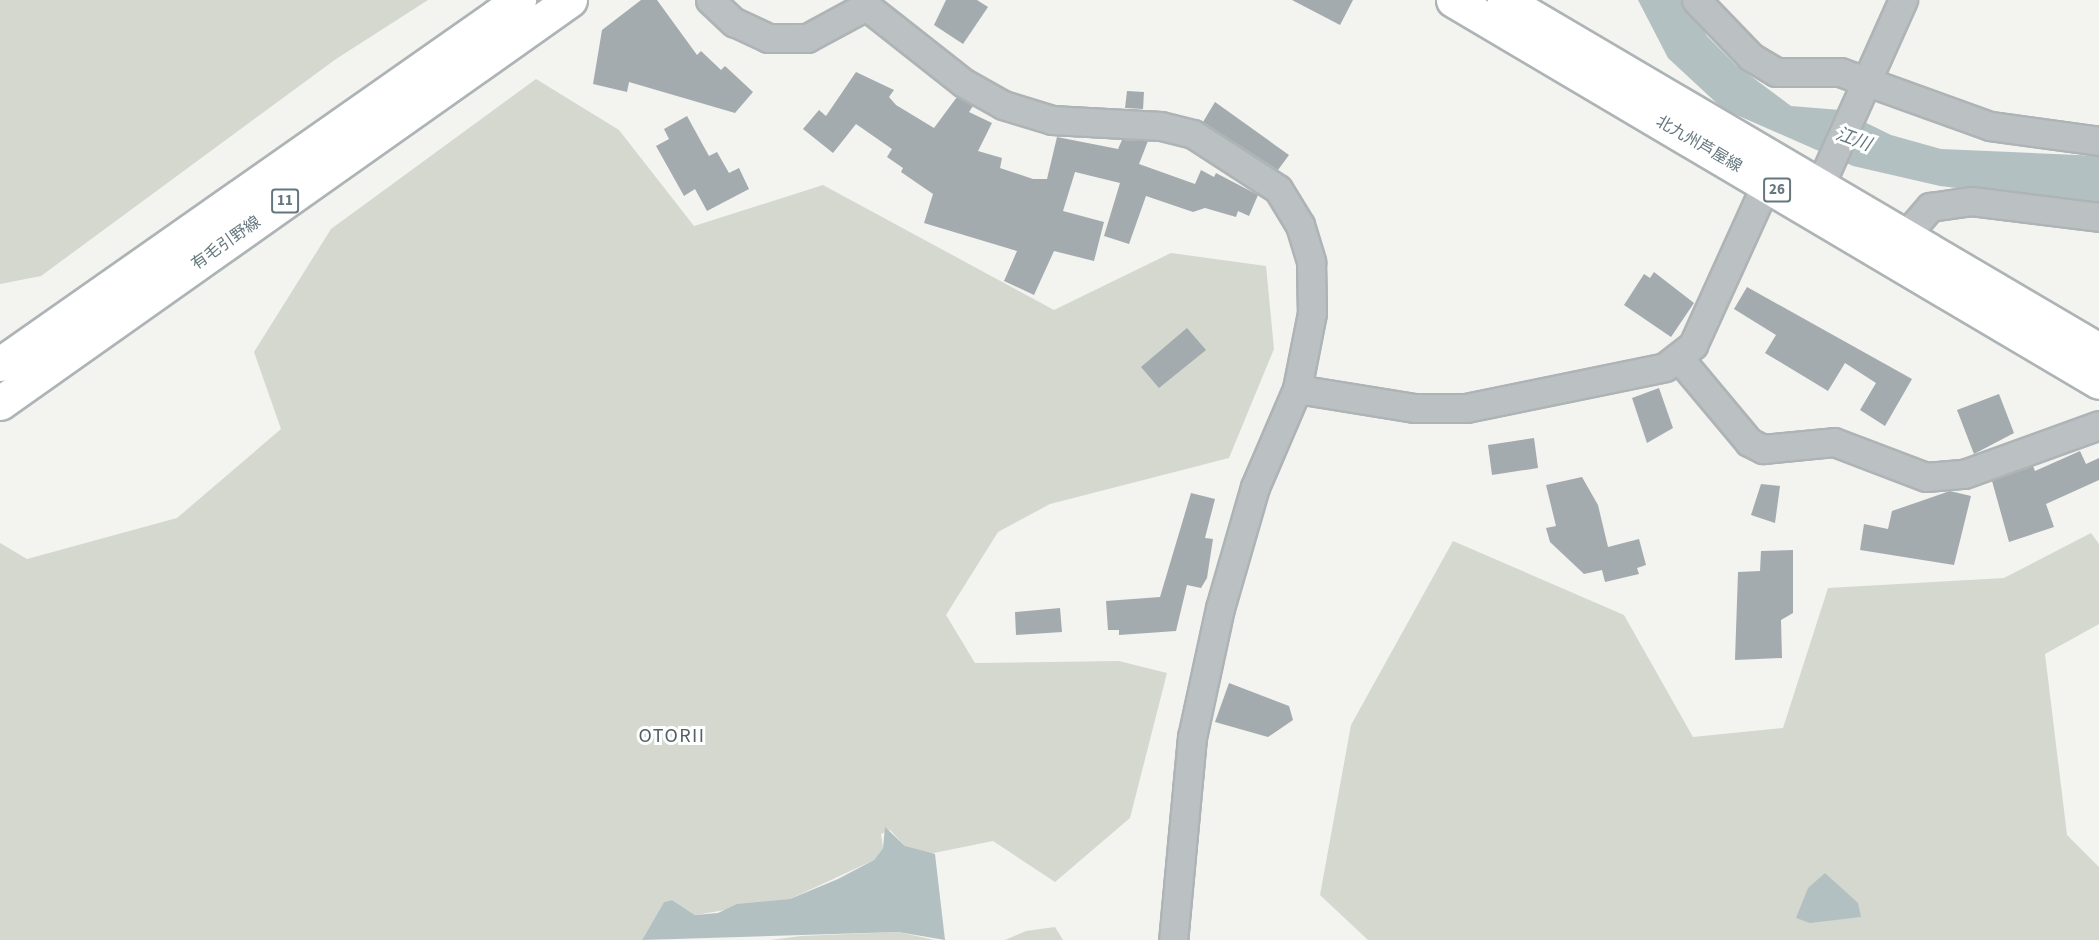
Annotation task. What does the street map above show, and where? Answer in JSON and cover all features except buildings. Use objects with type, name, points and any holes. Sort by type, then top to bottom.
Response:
[{"type":"main road","name":"有毛引野線","points":[[0,364],[519,0]]},
{"type":"main road","name":"有毛引野線","points":[[0,403],[570,0]]},
{"type":"main road","name":"北九州芦屋線","points":[[1453,0],[1766,184],[1897,244],[2099,350]]},
{"type":"main road","name":"北九州芦屋線","points":[[1504,0],[1827,170],[1897,244],[2099,382]]},
{"type":"street","points":[[710,0],[734,22],[768,38],[807,38],[866,6],[964,83],[1003,105],[1052,120],[1161,126],[1193,134],[1278,189],[1300,225],[1311,262],[1312,313],[1297,389],[1255,488],[1220,608],[1192,737],[1173,940]]},
{"type":"street","points":[[1696,0],[1751,57],[1776,72],[1840,72],[1867,85],[1990,126],[2099,141]]},
{"type":"street","points":[[1827,170],[1867,85],[1903,0]]},
{"type":"street","points":[[1297,389],[1414,408],[1466,408],[1665,367],[1693,345],[1766,184]]},
{"type":"street","points":[[1897,244],[1930,207],[1971,201],[2099,217]]},
{"type":"street","points":[[1678,357],[1749,442],[1763,448],[1834,442],[1926,477],[1964,474],[2099,425]]},
{"type":"shaded area","points":[[0,0],[428,0],[336,59],[41,276],[0,284]]},
{"type":"shaded area","points":[[536,79],[619,130],[694,226],[823,185],[1054,310],[1171,253],[1266,266],[1274,349],[1229,458],[1050,504],[998,532],[946,615],[975,663],[1119,661],[1167,673],[1130,818],[1055,882],[993,841],[924,855],[905,846],[890,830],[881,834],[883,848],[874,860],[790,899],[695,915],[672,900],[664,902],[642,940],[0,940],[0,543],[27,559],[177,518],[281,429],[254,352],[331,229]]},
{"type":"shaded area","points":[[2091,533],[2099,544],[2099,624],[2045,654],[2067,835],[2099,867],[2099,940],[1368,940],[1320,895],[1351,725],[1453,541],[1624,615],[1693,737],[1783,728],[1828,588],[2004,578]]},
{"type":"shaded area","points":[[1055,927],[1063,940],[1005,940],[1026,931]]},
{"type":"shaded area","points":[[898,932],[935,940],[771,940],[801,936]]},
{"type":"water","name":"江川","points":[[1638,0],[1687,0],[1707,36],[1736,65],[1791,106],[1840,110],[1891,135],[1941,149],[2099,156],[2099,205],[1940,186],[1853,166],[1723,109],[1668,58]]},
{"type":"water","points":[[885,827],[905,846],[935,854],[945,940],[898,932],[642,940],[664,902],[672,900],[695,915],[718,913],[737,904],[790,899],[838,879],[874,860],[883,848]]},
{"type":"water","points":[[1825,873],[1858,903],[1861,917],[1810,923],[1796,918],[1808,888]]},
{"type":"district","name":"OTORII","points":[[672,736]]}]
